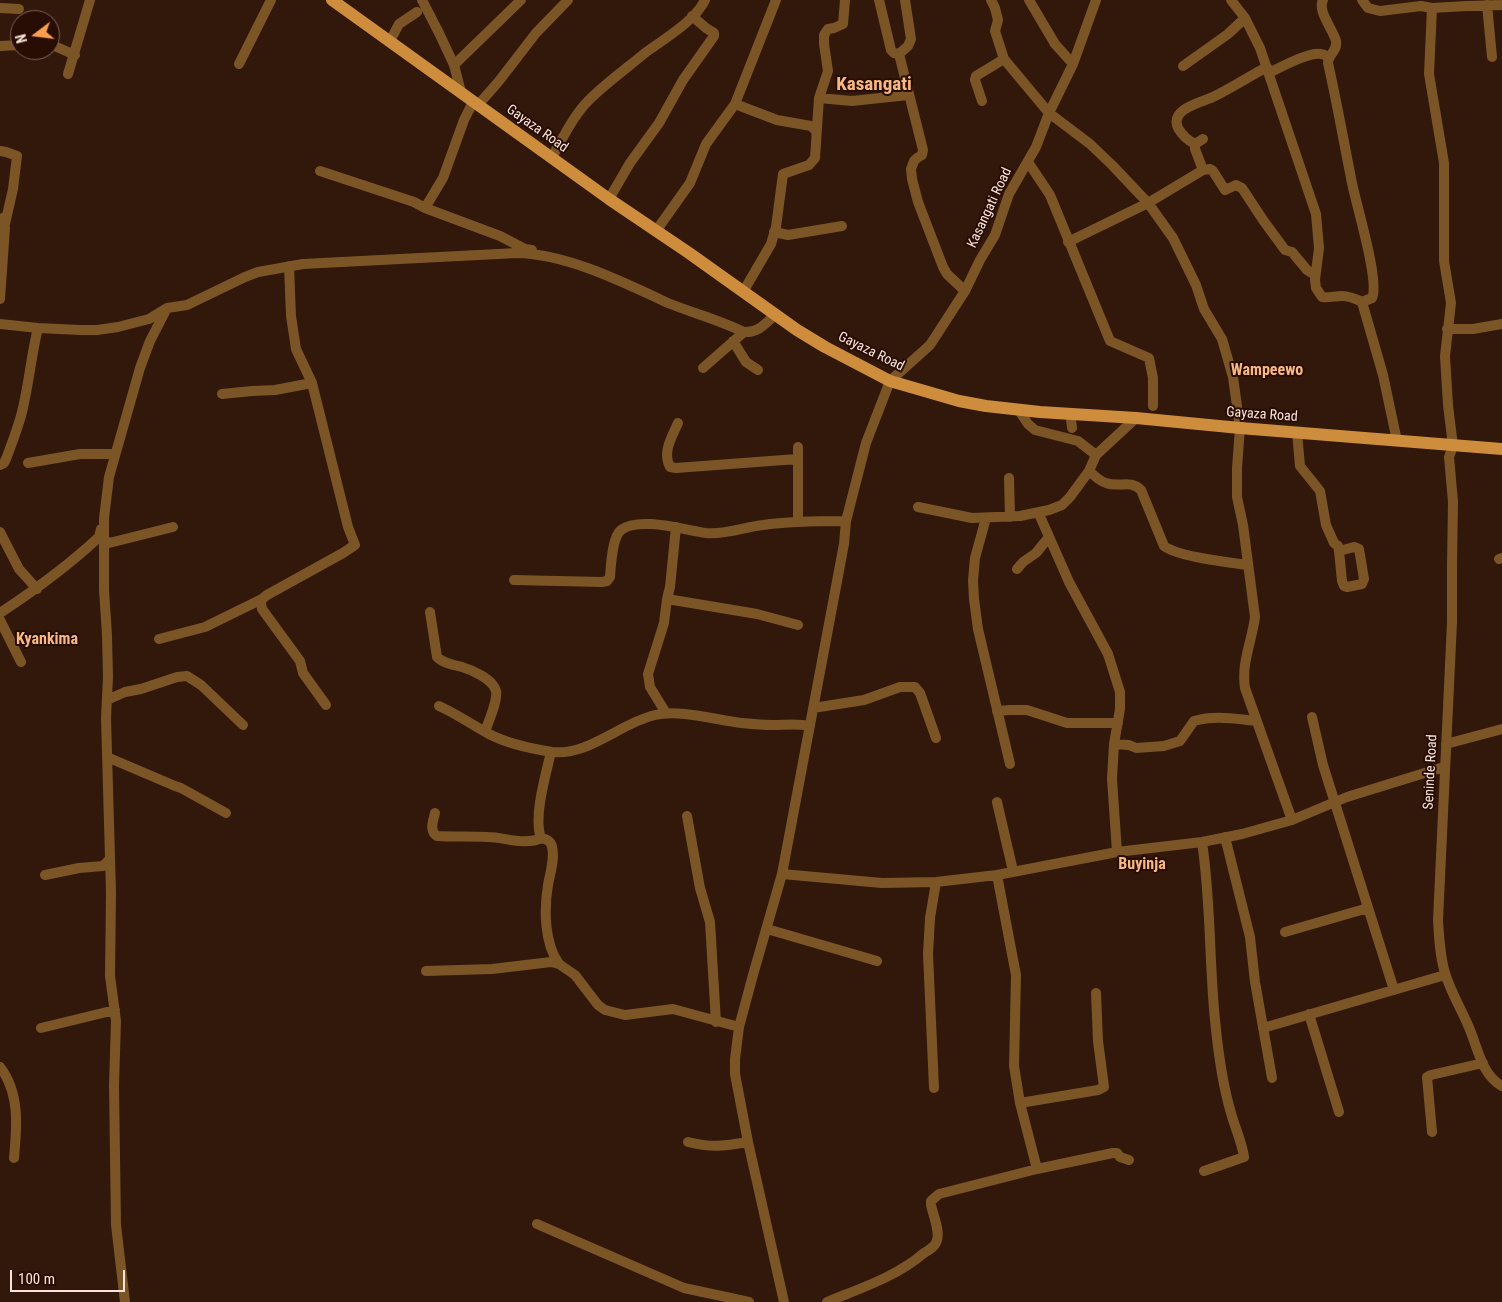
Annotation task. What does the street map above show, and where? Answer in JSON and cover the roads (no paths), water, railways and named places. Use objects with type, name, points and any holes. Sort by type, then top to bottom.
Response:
[{"type":"main road","name":"Gayaza Road","points":[[332,0],[775,315],[825,347],[890,381],[958,401],[986,406],[1502,449]]},
{"type":"street","points":[[68,74],[90,0]]},
{"type":"street","points":[[239,64],[271,0]]},
{"type":"street","points":[[422,0],[454,65],[460,92]]},
{"type":"street","points":[[454,65],[521,0]]},
{"type":"street","points":[[425,208],[443,178],[464,120],[475,103],[499,81],[536,33],[568,0]]},
{"type":"street","points":[[552,158],[577,113],[590,99],[692,16],[700,9],[705,0]]},
{"type":"street","points":[[656,231],[690,183],[706,144],[735,104],[776,0]]},
{"type":"street","points":[[742,292],[771,244],[782,174],[809,165],[815,158],[819,98],[828,70],[824,44],[825,32],[828,29],[843,24],[845,0]]},
{"type":"street","points":[[879,0],[891,50],[899,54]]},
{"type":"street","points":[[899,54],[908,46],[911,39],[904,0]]},
{"type":"street","points":[[991,0],[998,20],[995,31],[1004,59],[1050,113],[1090,144],[1148,203],[1173,238],[1196,285],[1204,309],[1222,339],[1233,377],[1240,428],[1237,497],[1243,525],[1255,617],[1243,679],[1292,820]]},
{"type":"street","points":[[1029,0],[1055,44],[1073,64]]},
{"type":"street","name":"Kasangati Road","points":[[890,381],[930,345],[965,291],[995,235],[1009,194],[1036,147],[1073,64],[1096,0]]},
{"type":"street","points":[[1231,0],[1245,18],[1260,48],[1316,214],[1319,248],[1315,275],[1318,294],[1327,298],[1344,296],[1362,302],[1372,298],[1374,294],[1372,268],[1352,185],[1328,63],[1328,57],[1337,44],[1322,9],[1323,0]]},
{"type":"street","points":[[1362,0],[1368,8],[1376,11],[1421,6],[1432,8],[1495,4],[1492,57]]},
{"type":"street","points":[[0,8],[19,9]]},
{"type":"street","name":"Seninde Road","points":[[1432,8],[1429,74],[1444,163],[1444,261],[1451,303],[1445,356],[1453,446],[1448,457],[1453,502],[1452,622],[1438,920],[1440,953],[1445,975],[1468,1024],[1483,1064],[1490,1075],[1502,1086]]},
{"type":"street","points":[[390,41],[399,24],[417,12]]},
{"type":"street","points":[[610,199],[630,163],[659,122],[683,80],[714,36],[714,33],[692,16]]},
{"type":"street","points":[[1183,66],[1228,34],[1245,18]]},
{"type":"street","points":[[60,48],[75,55]]},
{"type":"street","points":[[899,54],[923,150],[922,155],[917,158],[911,169],[916,194],[943,267],[947,274],[965,291]]},
{"type":"street","points":[[1202,170],[1195,149],[1199,142],[1187,140],[1176,123],[1178,116],[1184,110],[1268,70],[1309,56],[1320,54],[1328,57]]},
{"type":"street","points":[[982,101],[975,80],[976,76],[1004,59]]},
{"type":"street","points":[[819,98],[852,101],[908,95]]},
{"type":"street","points":[[735,104],[777,120],[811,126],[816,131]]},
{"type":"street","points":[[0,151],[17,156],[13,189],[3,220],[0,299]]},
{"type":"street","points":[[1028,162],[1050,195],[1110,341],[1149,358],[1153,378],[1153,406]]},
{"type":"street","points":[[1068,242],[1148,203],[1202,170],[1210,169],[1225,190],[1236,186],[1242,188],[1285,250],[1292,252],[1307,270],[1315,275]]},
{"type":"street","points":[[320,171],[406,199],[500,236],[525,249],[538,250],[549,257]]},
{"type":"street","points":[[774,232],[788,235],[842,226]]},
{"type":"street","points":[[0,324],[38,328],[108,329],[150,319],[166,308],[187,305],[258,272],[289,266],[517,253],[549,257],[625,283],[650,293],[670,304],[744,332],[754,332],[760,329],[775,315]]},
{"type":"street","points":[[159,639],[205,627],[262,599],[336,557],[355,544],[348,527],[312,383],[296,349],[291,316],[289,266]]},
{"type":"street","points":[[1362,302],[1383,375],[1397,441]]},
{"type":"street","points":[[125,1302],[116,1225],[114,1085],[116,1022],[110,976],[110,859],[106,700],[108,635],[101,538],[109,477],[115,454],[145,354],[166,308]]},
{"type":"street","points":[[1447,329],[1502,324]]},
{"type":"street","points":[[0,465],[6,459],[23,409],[38,328]]},
{"type":"street","points":[[703,368],[744,332]]},
{"type":"street","points":[[733,341],[746,362],[758,370]]},
{"type":"street","points":[[784,1302],[748,1142],[735,1074],[735,1059],[739,1027],[782,874],[844,544],[846,521],[866,442],[890,381]]},
{"type":"street","points":[[222,394],[252,390],[275,390],[312,383]]},
{"type":"street","points":[[1018,409],[1028,424],[1036,430],[1078,441],[1096,455]]},
{"type":"street","points":[[918,507],[972,518],[1039,514],[1062,504],[1070,497],[1089,471],[1096,455],[1136,418]]},
{"type":"street","points":[[678,423],[667,448],[670,467],[797,459]]},
{"type":"street","points":[[1297,432],[1300,466],[1320,491],[1326,525],[1334,543],[1338,546],[1338,551]]},
{"type":"street","points":[[798,447],[798,521]]},
{"type":"street","points":[[28,463],[80,454],[115,454]]},
{"type":"street","points":[[1089,471],[1105,483],[1136,485],[1141,490],[1164,546],[1169,550],[1248,565]]},
{"type":"street","points":[[1009,478],[1010,517]]},
{"type":"street","points":[[1039,514],[1069,582],[1108,654],[1120,692],[1120,709],[1114,744],[1112,778],[1117,852]]},
{"type":"street","points":[[986,518],[975,558],[974,599],[978,629],[1010,764]]},
{"type":"street","points":[[514,580],[607,581],[610,577],[617,534],[623,528],[638,524],[676,527],[709,533],[798,521],[846,521]]},
{"type":"street","points":[[101,538],[109,543],[173,527]]},
{"type":"street","points":[[666,713],[650,687],[648,674],[664,623],[676,527]]},
{"type":"street","points":[[0,532],[19,569],[37,589]]},
{"type":"street","points":[[1017,569],[1023,562],[1033,556],[1049,537]]},
{"type":"street","points":[[0,613],[37,589],[101,538]]},
{"type":"street","points":[[262,599],[262,609],[300,661],[303,673],[326,704]]},
{"type":"street","points":[[667,599],[757,614],[798,625]]},
{"type":"street","points":[[430,612],[437,657],[450,664],[476,672],[495,688],[494,706],[485,732]]},
{"type":"street","points":[[0,620],[21,662]]},
{"type":"street","points":[[106,700],[125,692],[141,689],[177,677],[187,676],[201,685],[244,725]]},
{"type":"street","points":[[813,708],[864,700],[900,687],[915,688],[920,693],[936,738]]},
{"type":"street","points":[[440,706],[502,740],[551,752],[563,752],[584,746],[637,721],[666,713],[741,723],[799,724],[810,726]]},
{"type":"street","points":[[997,712],[1027,710],[1067,723],[1118,722]]},
{"type":"street","points":[[1312,716],[1323,765],[1394,990]]},
{"type":"street","points":[[1114,744],[1129,745],[1136,748],[1164,746],[1180,741],[1194,720],[1206,717],[1257,721]]},
{"type":"street","points":[[1446,744],[1502,729]]},
{"type":"street","points":[[541,838],[539,830],[542,791],[551,752]]},
{"type":"street","points":[[107,757],[181,788],[226,813]]},
{"type":"street","points":[[782,874],[882,883],[936,882],[997,875],[1117,852],[1202,842],[1292,820],[1335,802],[1444,767]]},
{"type":"street","points":[[996,802],[1013,871]]},
{"type":"street","points":[[435,813],[432,829],[433,834],[437,836],[488,837],[524,841],[541,838],[550,842],[552,847],[551,873],[546,906],[548,935],[555,963]]},
{"type":"street","points":[[687,816],[700,888],[710,922],[716,1022]]},
{"type":"street","points":[[1225,837],[1250,937],[1255,982],[1272,1078]]},
{"type":"street","points":[[1202,842],[1206,872],[1216,1029],[1223,1082],[1244,1157],[1204,1171]]},
{"type":"street","points":[[45,875],[80,868],[103,866],[110,859]]},
{"type":"street","points":[[997,875],[1016,975],[1014,1058],[1020,1103],[1038,1169]]},
{"type":"street","points":[[934,1088],[928,954],[930,918],[936,882]]},
{"type":"street","points":[[1285,932],[1368,908]]},
{"type":"street","points":[[767,929],[877,962]]},
{"type":"street","points":[[542,936],[555,963],[575,976],[598,1005],[605,1010],[625,1015],[672,1009],[739,1027]]},
{"type":"street","points":[[426,971],[492,969],[555,963]]},
{"type":"street","points":[[1263,1028],[1445,975]]},
{"type":"street","points":[[1020,1103],[1098,1090],[1104,1087],[1098,1041],[1096,993]]},
{"type":"street","points":[[42,1028],[115,1010]]},
{"type":"street","points":[[1310,1014],[1339,1112]]},
{"type":"street","points":[[1432,1132],[1427,1077],[1431,1074],[1483,1064]]},
{"type":"street","points":[[0,1067],[9,1083],[14,1099],[17,1124],[14,1158]]},
{"type":"street","points":[[688,1142],[720,1147],[748,1142]]},
{"type":"street","points":[[827,1302],[893,1275],[914,1262],[935,1245],[938,1237],[931,1201],[939,1194],[1038,1169],[1113,1153],[1117,1153],[1120,1157],[1130,1160]]},
{"type":"street","points":[[537,1224],[684,1288],[749,1302]]},
{"type":"district","name":"Kasangati","points":[[874,85]]},
{"type":"district","name":"Wampeewo","points":[[1267,371]]},
{"type":"district","name":"Kyankima","points":[[47,640]]},
{"type":"district","name":"Buyinja","points":[[1142,865]]}]
